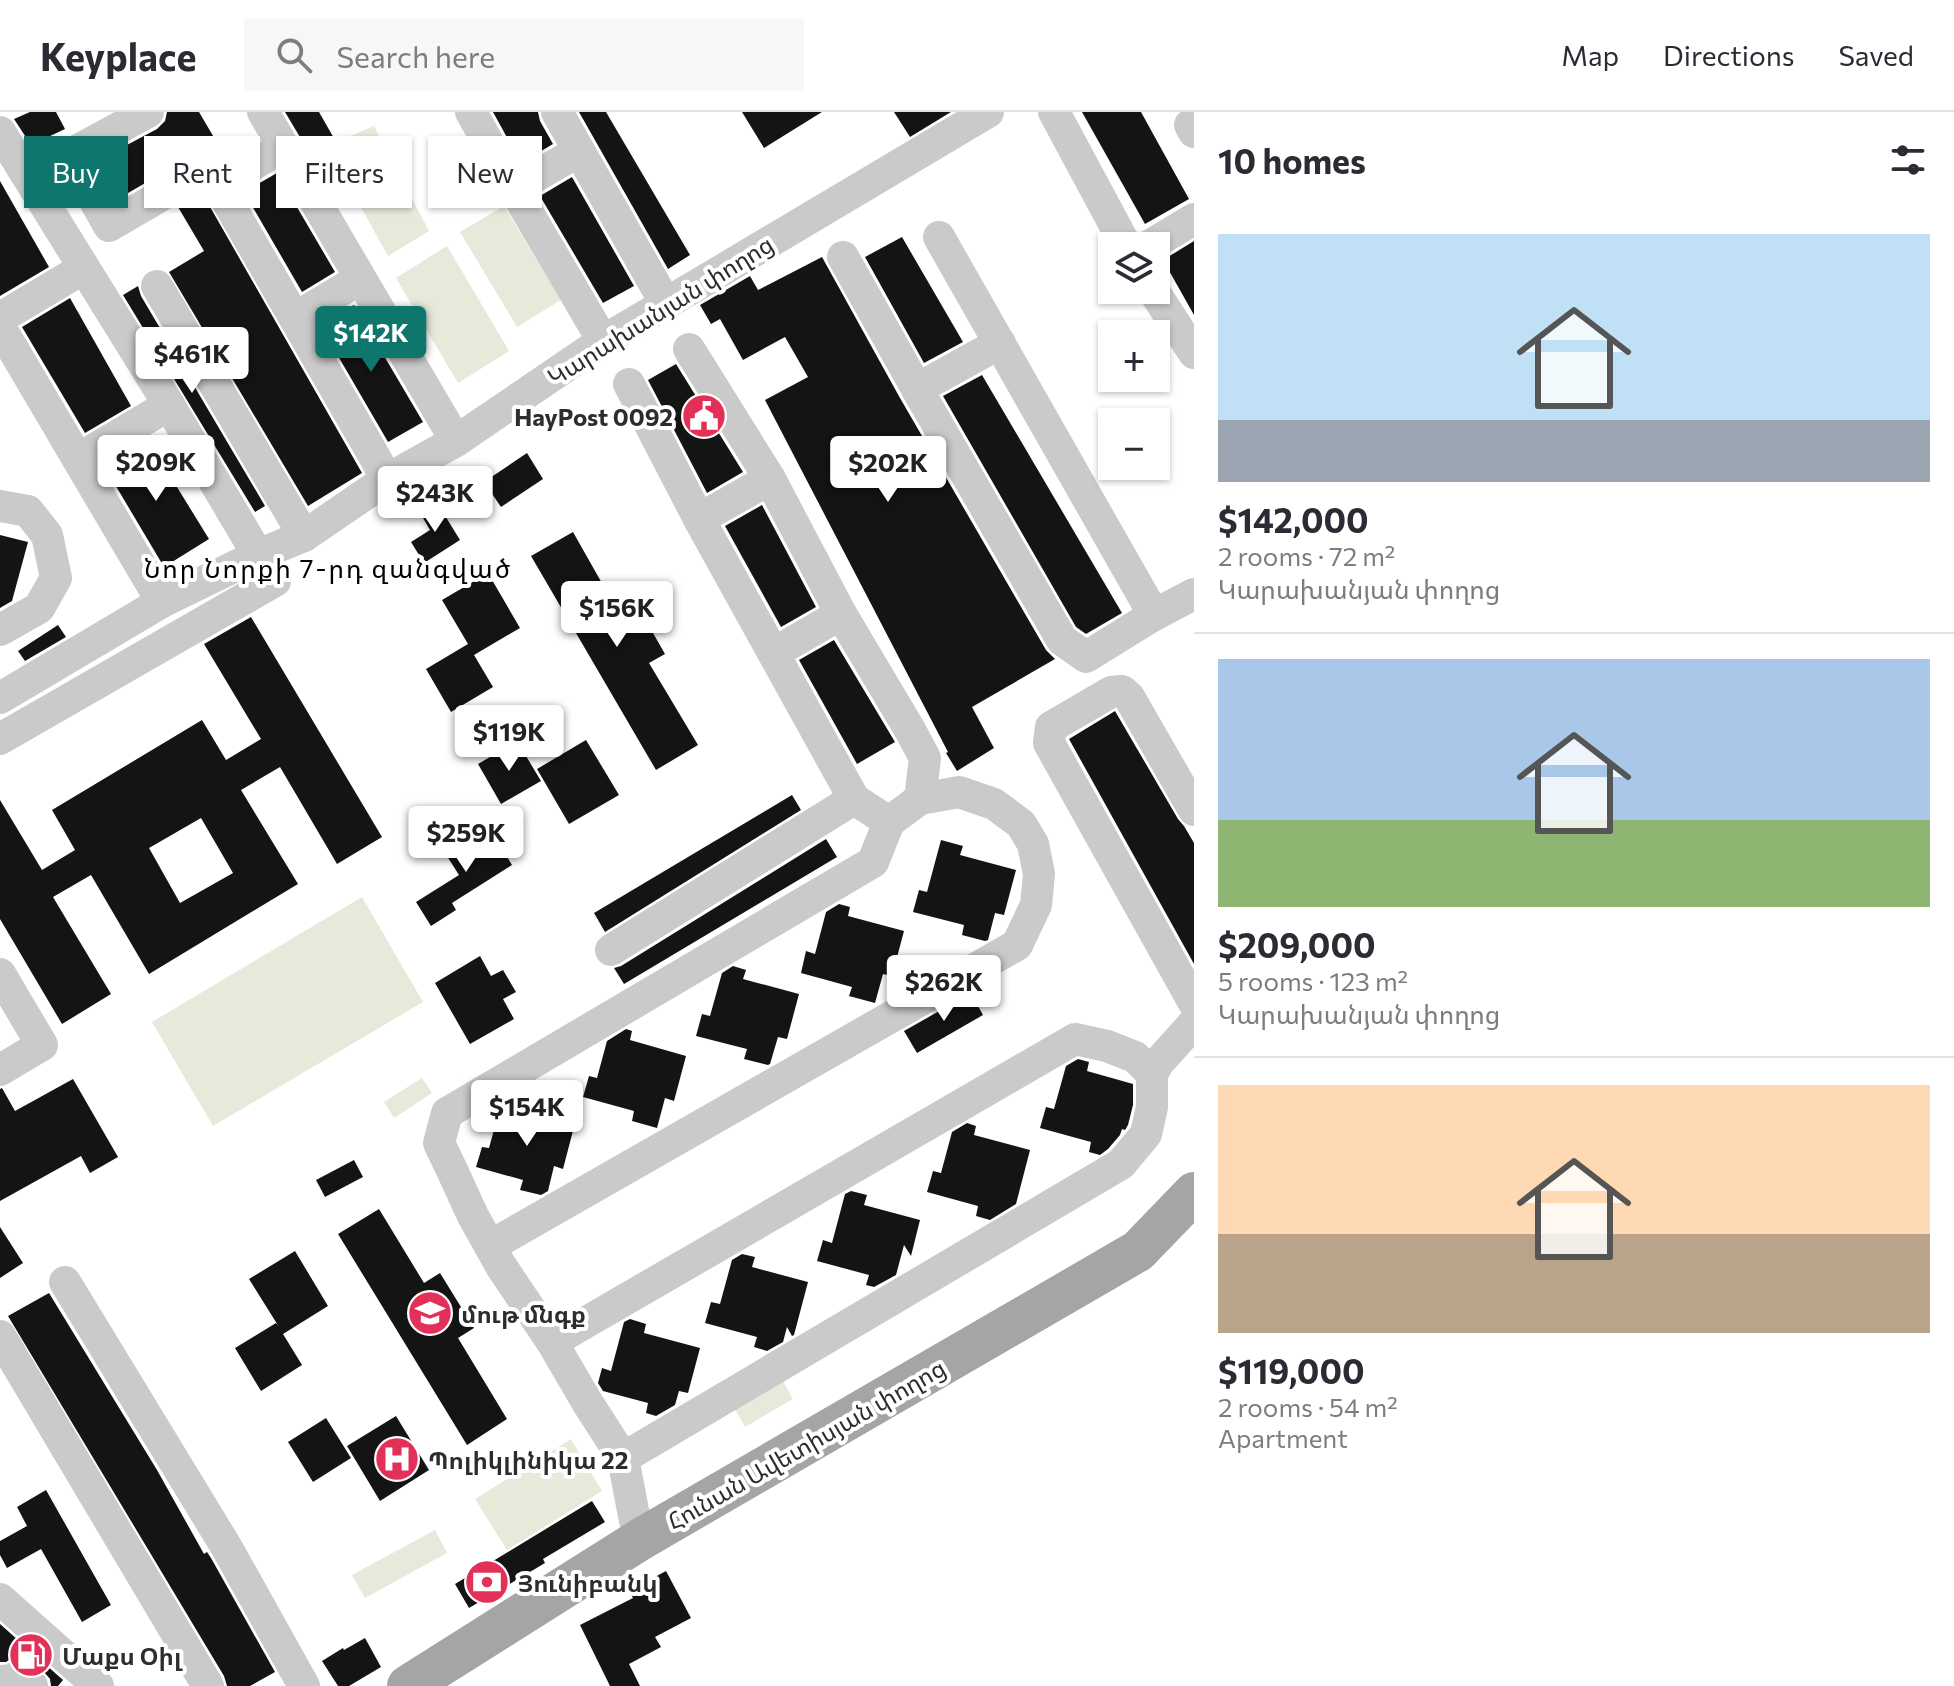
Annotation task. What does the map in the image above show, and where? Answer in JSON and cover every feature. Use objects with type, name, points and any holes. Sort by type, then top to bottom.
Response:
[{"type":"main road","name":"Հունան Ավետիսյան փողոց","points":[[408,1686],[641,1539],[1138,1251],[1194,1193]]},
{"type":"street","points":[[144,206],[109,226],[69,155],[148,112]]},
{"type":"street","points":[[263,112],[277,136]]},
{"type":"street","points":[[471,112],[484,136]]},
{"type":"street","points":[[557,112],[666,304]]},
{"type":"street","name":"Կարախանյան փողոց","points":[[0,698],[162,602],[266,568],[304,536],[386,480],[456,441],[603,341],[988,112]]},
{"type":"street","points":[[1054,112],[1118,232]]},
{"type":"street","points":[[0,132],[266,568],[0,739]]},
{"type":"street","points":[[276,151],[218,185],[386,480]]},
{"type":"street","points":[[542,173],[579,151]]},
{"type":"street","points":[[319,208],[456,441]]},
{"type":"street","points":[[525,208],[603,341]]},
{"type":"street","points":[[1170,233],[1194,219]]},
{"type":"street","points":[[939,237],[1154,615]]},
{"type":"street","points":[[843,257],[1062,640],[1086,657],[1194,594]]},
{"type":"street","points":[[0,318],[84,268]]},
{"type":"street","points":[[295,318],[360,279]]},
{"type":"street","points":[[157,286],[304,536]]},
{"type":"street","points":[[1162,304],[1194,353]]},
{"type":"street","points":[[0,327],[162,602]]},
{"type":"street","points":[[917,389],[1000,343]]},
{"type":"street","points":[[689,349],[770,479],[841,614],[925,758],[920,799]]},
{"type":"street","points":[[629,384],[699,519],[854,799],[889,822]]},
{"type":"street","points":[[78,459],[169,405]]},
{"type":"street","points":[[699,519],[770,479]]},
{"type":"street","points":[[0,506],[28,511],[47,535],[56,578],[39,608],[0,630]]},
{"type":"street","points":[[774,653],[841,614]]},
{"type":"street","points":[[1194,810],[1129,697],[1122,691],[1111,692],[1051,727],[1049,743],[1194,1003]]},
{"type":"street","points":[[490,1246],[1017,945],[1036,905],[1039,874],[1033,844],[1021,824],[994,804],[959,792],[920,799],[889,822],[873,862],[447,1113],[439,1143],[490,1246],[623,1458],[641,1539]]},
{"type":"street","points":[[611,950],[854,799]]},
{"type":"street","points":[[0,974],[42,1045],[0,1070]]},
{"type":"street","points":[[623,1458],[1121,1164],[1146,1134],[1152,1107],[1152,1074],[1194,1023]]},
{"type":"street","points":[[552,1342],[1075,1039],[1107,1046],[1135,1057],[1152,1074]]},
{"type":"street","points":[[65,1282],[227,1548],[304,1686]]},
{"type":"street","points":[[0,1336],[208,1686]]},
{"type":"street","points":[[0,1599],[98,1686]]},
{"type":"street","points":[[47,1686],[69,1661]]},
{"type":"street","points":[[0,1681],[13,1680],[19,1675],[32,1686]]},
{"type":"green space","points":[[374,126],[379,136],[350,136]]},
{"type":"green space","points":[[412,199],[429,231],[388,256],[361,208],[412,208]]},
{"type":"green space","points":[[505,208],[561,300],[517,327],[460,232]]},
{"type":"green space","points":[[447,246],[509,351],[458,383],[396,278]]},
{"type":"green space","points":[[362,897],[423,1002],[213,1126],[152,1022]]},
{"type":"green space","points":[[422,1078],[432,1093],[394,1118],[384,1102]]},
{"type":"green space","points":[[783,1381],[793,1399],[745,1427],[735,1409]]},
{"type":"green space","points":[[571,1439],[602,1491],[507,1550],[475,1499]]},
{"type":"green space","points":[[435,1530],[447,1553],[365,1598],[352,1575]]},
{"type":"building","points":[[30,112],[56,112],[65,129],[50,136],[25,136],[14,119]]},
{"type":"building","points":[[167,112],[199,112],[213,136],[144,136],[144,184],[128,193],[128,144],[157,129],[165,121]]},
{"type":"building","points":[[285,112],[319,112],[333,136],[299,136]]},
{"type":"building","points":[[493,112],[538,112],[553,144],[542,151],[542,136],[506,136]]},
{"type":"building","points":[[579,112],[606,112],[690,255],[668,269]]},
{"type":"building","points":[[742,112],[822,112],[764,148]]},
{"type":"building","points":[[894,112],[951,112],[910,137]]},
{"type":"building","points":[[1082,112],[1141,112],[1189,199],[1145,224]]},
{"type":"building","points":[[276,174],[276,208],[298,208],[335,272],[302,292],[253,208],[260,208],[260,183]]},
{"type":"building","points":[[572,177],[634,286],[603,303],[542,195]]},
{"type":"building","points":[[0,181],[49,267],[0,296]]},
{"type":"building","points":[[179,208],[211,208],[362,473],[308,506],[169,272],[204,251]]},
{"type":"building","points":[[902,237],[963,342],[924,363],[865,257]]},
{"type":"building","points":[[1194,241],[1194,315],[1170,272],[1170,256]]},
{"type":"building","points":[[822,257],[1046,650],[1055,659],[972,707],[994,748],[957,771],[765,400],[808,377],[785,337],[743,360],[720,319],[711,324],[700,305],[750,276],[758,290]]},
{"type":"building","points":[[138,286],[141,296],[265,506],[255,512],[123,295]]},
{"type":"building","points":[[70,298],[131,406],[85,433],[22,327]]},
{"type":"building","points":[[354,305],[423,422],[388,442],[320,325]]},
{"type":"building","points":[[676,364],[743,472],[707,493],[648,380]]},
{"type":"building","points":[[982,375],[1122,613],[1086,634],[1076,627],[943,396]]},
{"type":"building","points":[[148,440],[209,539],[164,567],[104,466]]},
{"type":"building","points":[[527,453],[543,479],[501,507],[484,482]]},
{"type":"building","points":[[436,501],[460,540],[424,563],[411,542],[430,530],[419,511]]},
{"type":"building","points":[[762,505],[816,607],[781,627],[725,526]]},
{"type":"building","points":[[573,532],[616,608],[633,598],[665,654],[649,663],[698,745],[656,770],[531,556]]},
{"type":"building","points":[[0,535],[28,542],[12,601],[0,608]]},
{"type":"building","points":[[488,573],[520,628],[474,655],[493,687],[451,712],[426,669],[468,644],[442,600]]},
{"type":"building","points":[[251,617],[382,837],[337,864],[280,767],[241,790],[298,884],[149,974],[91,875],[53,897],[111,994],[62,1024],[0,919],[0,800],[42,870],[75,850],[52,810],[202,720],[226,760],[261,739],[204,644]],"holes":[[[201,818],[233,873],[180,903],[149,848]]]},
{"type":"building","points":[[58,625],[66,637],[25,661],[18,651]]},
{"type":"building","points":[[834,640],[895,742],[857,764],[799,660]]},
{"type":"building","points":[[1115,711],[1194,843],[1194,964],[1069,739]]},
{"type":"building","points":[[586,740],[619,795],[569,824],[537,769]]},
{"type":"building","points":[[517,741],[541,781],[501,804],[478,764]]},
{"type":"building","points":[[792,795],[801,810],[605,932],[594,913]]},
{"type":"building","points":[[488,826],[512,865],[452,903],[456,910],[431,926],[416,902],[459,875],[445,853]]},
{"type":"building","points":[[826,839],[837,857],[624,984],[614,968]]},
{"type":"building","points":[[941,840],[963,846],[960,855],[1016,870],[1004,915],[995,913],[988,940],[962,935],[964,925],[913,912],[919,890],[927,892]]},
{"type":"building","points":[[839,904],[850,907],[848,916],[904,931],[892,976],[883,974],[875,1003],[849,996],[852,987],[801,973],[806,951],[815,954],[826,912]]},
{"type":"building","points":[[480,956],[491,976],[503,970],[516,992],[503,999],[514,1019],[470,1044],[435,983]]},
{"type":"building","points":[[733,966],[746,970],[743,979],[799,994],[787,1039],[778,1037],[768,1065],[744,1059],[747,1049],[696,1036],[702,1014],[710,1016],[722,973]]},
{"type":"building","points":[[971,993],[983,1015],[917,1053],[904,1031]]},
{"type":"building","points":[[626,1029],[632,1031],[630,1040],[686,1056],[674,1101],[665,1098],[657,1128],[632,1121],[634,1111],[583,1097],[589,1076],[597,1078],[607,1041]]},
{"type":"building","points":[[1078,1059],[1089,1062],[1087,1071],[1133,1084],[1133,1105],[1128,1125],[1100,1155],[1089,1152],[1091,1142],[1040,1128],[1046,1107],[1054,1109],[1066,1066]]},
{"type":"building","points":[[73,1079],[118,1157],[90,1173],[81,1156],[0,1201],[0,1089],[15,1111]]},
{"type":"building","points":[[501,1104],[575,1123],[563,1169],[554,1166],[548,1191],[541,1195],[520,1190],[523,1180],[476,1167],[482,1147],[489,1148]]},
{"type":"building","points":[[967,1123],[976,1126],[974,1135],[1030,1150],[1016,1204],[990,1220],[976,1216],[978,1206],[927,1192],[933,1171],[941,1173],[952,1132]]},
{"type":"building","points":[[354,1160],[363,1177],[325,1197],[316,1180]]},
{"type":"building","points":[[851,1191],[867,1195],[864,1205],[920,1220],[911,1256],[904,1245],[896,1275],[874,1287],[866,1285],[869,1275],[817,1261],[823,1240],[832,1243],[845,1194]]},
{"type":"building","points":[[379,1209],[424,1283],[440,1273],[474,1328],[458,1338],[507,1419],[467,1445],[338,1234]]},
{"type":"building","points":[[0,1227],[23,1263],[0,1278]]},
{"type":"building","points":[[295,1251],[328,1306],[283,1334],[302,1365],[261,1391],[235,1348],[276,1323],[279,1327],[249,1279]]},
{"type":"building","points":[[742,1254],[755,1257],[752,1267],[808,1282],[794,1335],[787,1327],[783,1342],[767,1351],[754,1347],[757,1337],[705,1323],[711,1302],[720,1304],[732,1260]]},
{"type":"building","points":[[49,1293],[157,1470],[204,1554],[207,1552],[211,1558],[275,1672],[250,1686],[227,1686],[224,1676],[8,1316]]},
{"type":"building","points":[[630,1319],[646,1324],[644,1333],[700,1348],[688,1393],[679,1391],[675,1405],[656,1416],[646,1413],[648,1403],[603,1391],[598,1383],[602,1368],[611,1371],[624,1322]]},
{"type":"building","points":[[396,1416],[429,1470],[380,1501],[347,1446]]},
{"type":"building","points":[[326,1418],[351,1458],[313,1482],[288,1442]]},
{"type":"building","points":[[46,1490],[111,1605],[82,1622],[41,1549],[7,1568],[0,1555],[0,1541],[27,1526],[17,1507]]},
{"type":"building","points":[[592,1501],[605,1522],[543,1559],[545,1563],[469,1608],[455,1584]]},
{"type":"building","points":[[666,1571],[691,1618],[655,1637],[661,1647],[629,1664],[640,1686],[610,1686],[580,1625],[633,1598],[629,1591]]},
{"type":"building","points":[[0,1624],[63,1680],[58,1686],[51,1686],[44,1672],[24,1657],[15,1656],[0,1662]]},
{"type":"building","points":[[365,1638],[381,1667],[349,1686],[338,1686],[322,1661]]},
{"type":"place","name":"HayPost 0092","points":[[704,416]]},
{"type":"place","name":"մութ մնգք","points":[[430,1313]]},
{"type":"place","name":"Պոլիկլինիկա 22","points":[[397,1459]]},
{"type":"place","name":"Յունիբանկ","points":[[487,1582]]},
{"type":"place","name":"Մաքս Օիլ","points":[[31,1655]]},
{"type":"district","name":"Նոր Նորքի 7-րդ զանգված","points":[[328,567]]}]
